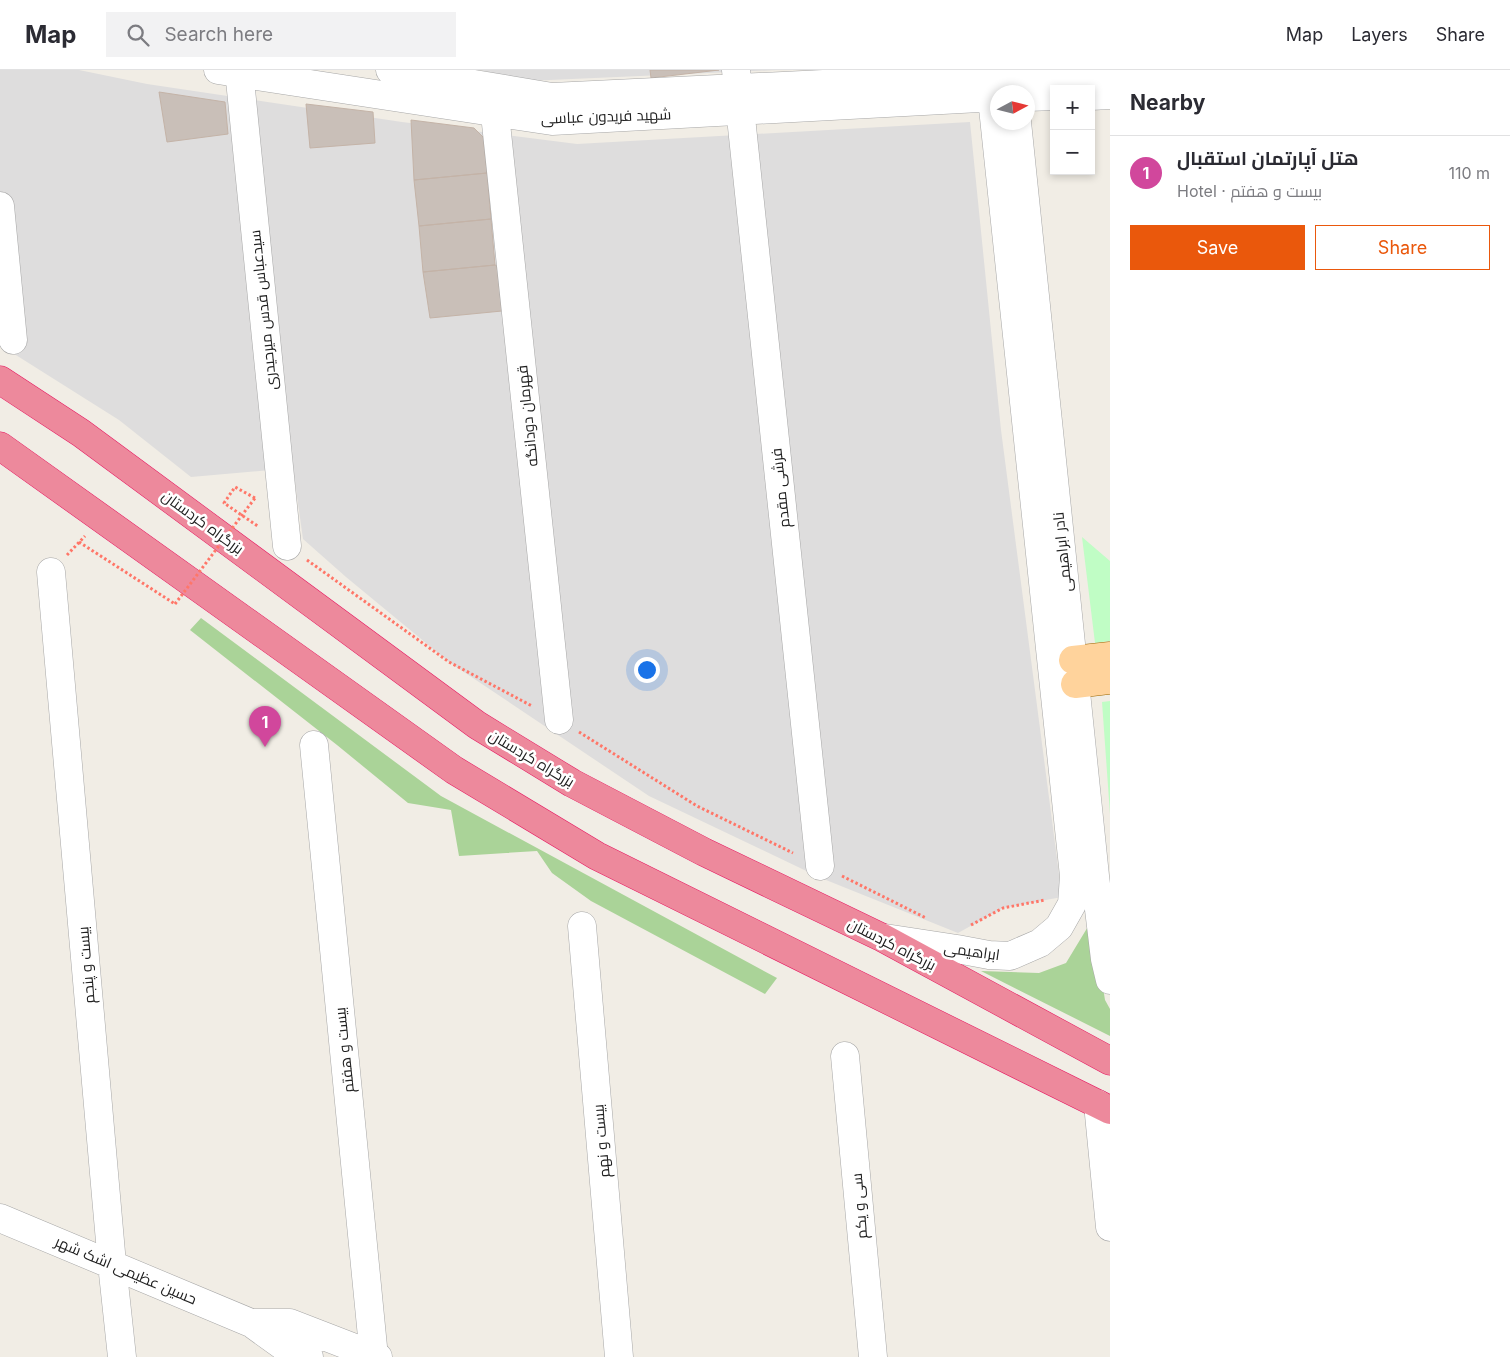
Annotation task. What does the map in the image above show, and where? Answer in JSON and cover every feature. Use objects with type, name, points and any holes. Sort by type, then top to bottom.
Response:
[{"type":"highway","name":"بزرگراه کردستان","points":[[0,380],[81,432],[478,725],[590,792],[704,852],[883,938],[1110,1061]]},
{"type":"highway","points":[[0,446],[454,770],[597,856],[1104,1107]]},
{"type":"main road","points":[[1063,673],[1110,656]]},
{"type":"main road","points":[[1063,673],[1110,680]]},
{"type":"street","name":"شهید فریدون عباسی","points":[[390,70],[491,78],[552,97],[738,90],[1004,84],[1110,73]]},
{"type":"street","name":"شهید فریدون عباسی","points":[[232,71],[552,121],[738,90]]},
{"type":"street","name":"سیدعباس قدس میرحیدری","points":[[232,71],[287,546]]},
{"type":"street","name":"قهرمان دودانگه","points":[[491,78],[559,720]]},
{"type":"street","name":"شهید فریدون عباسی","points":[[1004,84],[1050,95]]},
{"type":"street","name":"نادر ابراهیمی","points":[[1004,84],[1063,673],[1105,959],[1110,980]]},
{"type":"street","name":"فرشی مقدم","points":[[738,90],[820,866]]},
{"type":"street","points":[[1095,96],[1110,95]]},
{"type":"street","name":"نادر ابراهیمی","points":[[1018,130],[1063,673],[1074,876]]},
{"type":"street","points":[[0,206],[12,340]]},
{"type":"street","name":"بیست و پنجم","points":[[51,572],[112,1264],[122,1357]]},
{"type":"street","name":"بیست و هفتم","points":[[314,745],[375,1356]]},
{"type":"street","name":"ابراهیمی","points":[[883,938],[989,955],[1010,956],[1040,943],[1059,927],[1072,904],[1074,876]]},
{"type":"street","name":"بیست و نهم","points":[[582,926],[619,1357]]},
{"type":"street","name":"سی و یکم","points":[[845,1056],[873,1357]]},
{"type":"street","points":[[1104,1107],[1110,1227]]},
{"type":"street","name":"حسین عظیمی اشک شهر","points":[[0,1218],[251,1322],[283,1346],[309,1357]]},
{"type":"street","name":"حسین عظیمی اشک شهر","points":[[251,1322],[290,1323],[375,1356]]},
{"type":"path","points":[[79,542],[174,604],[255,498],[235,487],[224,503],[287,546]]},
{"type":"path","points":[[51,572],[102,519]]},
{"type":"path","points":[[820,866],[932,920]]},
{"type":"path","points":[[965,929],[1003,908],[1062,897],[1074,876]]},
{"type":"shaded area","points":[[0,70],[79,70],[147,84],[402,122],[577,144],[970,122],[1001,430],[1062,897],[1003,908],[958,933],[821,878],[649,796],[449,662],[303,539],[293,468],[191,477],[119,420],[0,345]]},
{"type":"shaded area","points":[[480,70],[777,70],[527,81]]},
{"type":"green space","points":[[1082,537],[1110,561],[1110,641],[1095,643]]},
{"type":"green space","points":[[201,618],[441,796],[777,978],[765,994],[591,901],[552,873],[537,851],[459,856],[451,810],[408,803],[190,630]]},
{"type":"green space","points":[[1110,701],[1110,814],[1102,702]]},
{"type":"green space","points":[[1092,920],[1105,1000],[1110,1009],[1110,1036],[981,971],[1039,973],[1066,963]]},
{"type":"building","points":[[650,70],[719,70],[651,78]]},
{"type":"building","points":[[159,92],[225,102],[228,134],[167,142]]},
{"type":"building","points":[[306,104],[373,112],[375,143],[310,148]]},
{"type":"building","points":[[411,120],[474,128],[483,137],[487,173],[414,180]]},
{"type":"building","points":[[487,173],[491,219],[419,226],[414,180]]},
{"type":"building","points":[[491,219],[495,265],[423,272],[419,226]]},
{"type":"building","points":[[497,266],[502,311],[430,318],[423,272]]},
{"type":"place","name":"هتل آپارتمان استقبال","points":[[265,747]]}]
